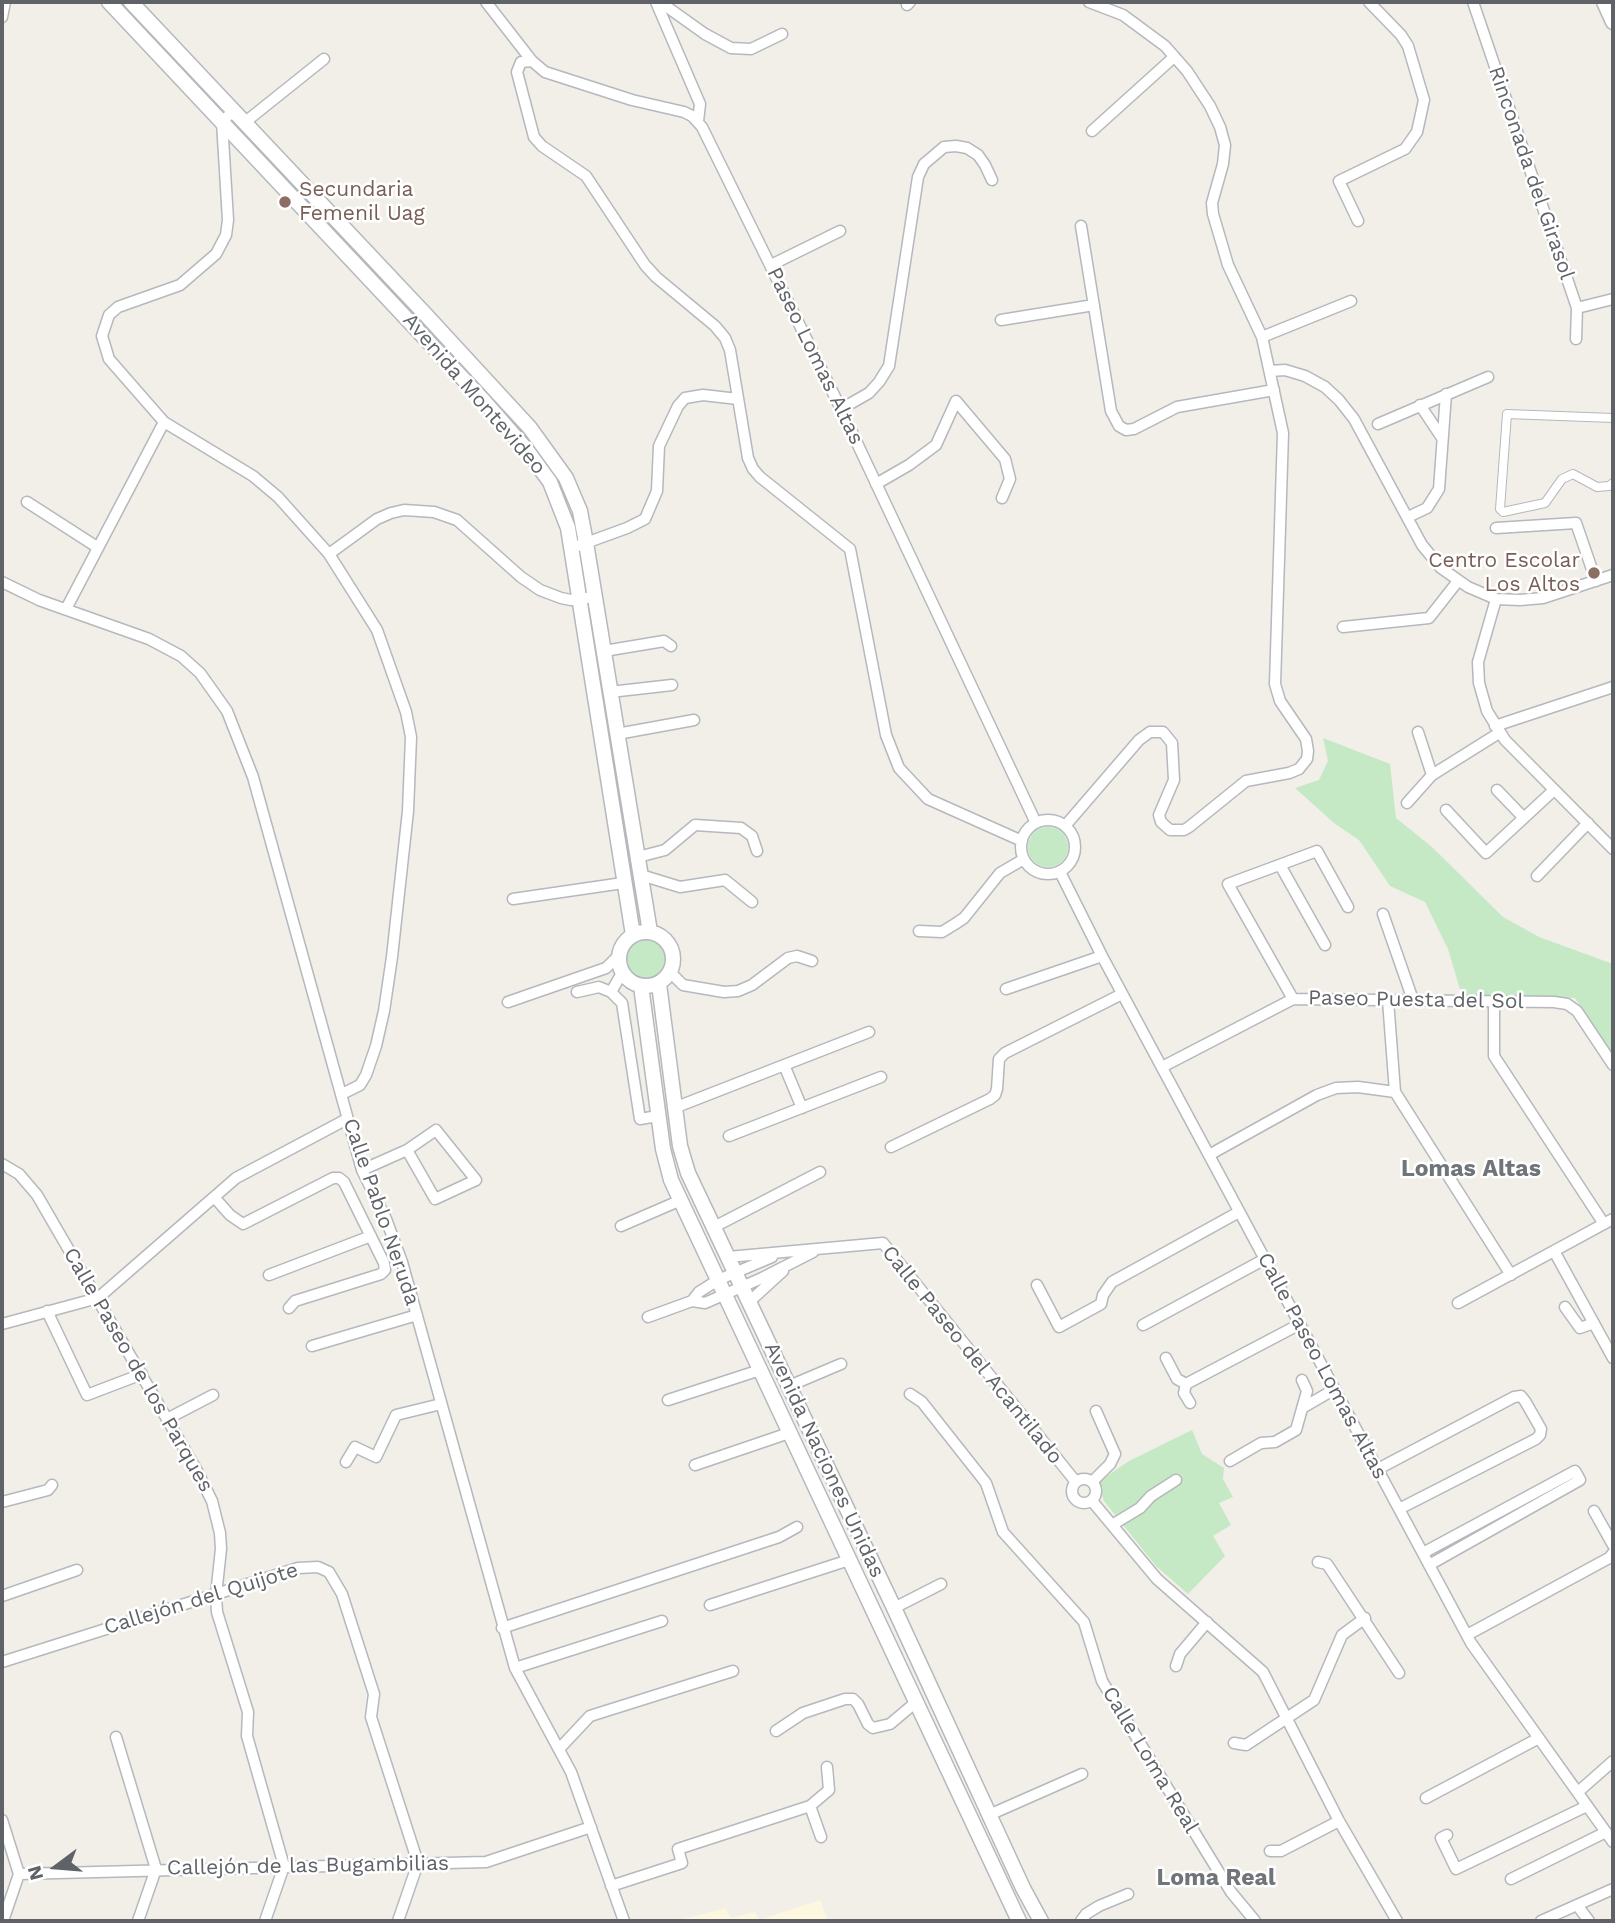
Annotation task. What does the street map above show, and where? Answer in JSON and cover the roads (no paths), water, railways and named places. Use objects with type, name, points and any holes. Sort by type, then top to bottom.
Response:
[{"type":"street","points":[[2,17],[5,2]]},
{"type":"street","name":"Avenida Montevideo","points":[[131,2],[426,315],[530,428],[558,465],[580,511],[650,932]]},
{"type":"street","points":[[486,2],[532,61],[553,75],[632,100],[684,112],[698,121],[700,104],[658,2]]},
{"type":"street","points":[[658,2],[731,48],[751,49],[782,34]]},
{"type":"street","points":[[1065,826],[1139,740],[1150,732],[1163,732],[1172,743],[1174,780],[1159,816],[1161,822],[1170,830],[1184,830],[1189,827],[1246,781],[1289,774],[1299,769],[1307,759],[1306,739],[1280,701],[1275,684],[1284,444],[1262,337],[1228,265],[1213,214],[1212,203],[1223,164],[1225,145],[1220,127],[1210,106],[1165,46],[1123,15],[1089,2]]},
{"type":"street","points":[[1118,2],[1123,15]]},
{"type":"street","points":[[1357,220],[1339,180],[1405,149],[1417,132],[1424,100],[1408,46],[1369,2]]},
{"type":"street","name":"Rinconada del Girasol","points":[[1473,2],[1577,308],[1613,299]]},
{"type":"street","points":[[1604,2],[1613,22]]},
{"type":"street","name":"Avenida Montevideo","points":[[116,4],[222,122],[517,438],[539,465],[556,493],[565,516],[572,548],[633,935]]},
{"type":"street","points":[[1093,131],[1174,57]]},
{"type":"street","points":[[244,122],[324,59]]},
{"type":"street","points":[[532,61],[521,62],[517,72],[534,136],[542,146],[586,176],[645,265],[715,326],[730,351],[748,458],[753,469],[847,545],[852,554],[886,735],[899,768],[928,799],[1022,841]]},
{"type":"street","points":[[233,111],[222,122],[228,220],[226,235],[216,254],[180,285],[118,307],[104,324],[102,336],[109,359],[163,422],[253,476],[278,497],[329,554],[377,630],[406,712],[411,737],[408,811],[393,957],[384,1011],[366,1075],[360,1085],[342,1094]]},
{"type":"street","name":"Paseo Lomas Altas","points":[[698,121],[841,409],[1036,823]]},
{"type":"street","points":[[841,409],[869,393],[889,366],[919,177],[924,164],[944,147],[967,148],[978,155],[992,180]]},
{"type":"street","points":[[1081,226],[1111,411],[1119,426],[1126,430],[1134,429],[1177,407],[1274,390]]},
{"type":"street","points":[[771,265],[840,231]]},
{"type":"street","points":[[1262,337],[1351,301]]},
{"type":"street","points":[[1001,320],[1094,305]]},
{"type":"street","points":[[1576,339],[1577,308]]},
{"type":"street","points":[[414,325],[426,315]]},
{"type":"street","points":[[1270,371],[1285,370],[1305,376],[1325,387],[1339,400],[1354,419],[1422,545],[1441,568],[1458,581],[1496,599],[1520,600],[1543,598],[1613,575]]},
{"type":"street","points":[[1378,424],[1488,377]]},
{"type":"street","points":[[1408,517],[1427,508],[1439,489],[1446,394]]},
{"type":"street","points":[[572,548],[645,519],[657,491],[659,446],[673,415],[685,398],[703,395],[738,399]]},
{"type":"street","points":[[876,484],[936,445],[956,401],[1005,459],[1010,480],[1002,498]]},
{"type":"street","points":[[1420,405],[1442,438]]},
{"type":"street","points":[[1613,418],[1507,414],[1500,509],[1503,512],[1545,503],[1562,479],[1573,474],[1597,486],[1609,486],[1613,483]]},
{"type":"street","points":[[66,609],[163,422]]},
{"type":"street","points":[[517,438],[530,428]]},
{"type":"street","points":[[27,502],[97,547]]},
{"type":"street","points":[[329,554],[377,519],[391,513],[404,510],[434,512],[457,520],[521,577],[540,590],[561,598],[579,600],[594,597]]},
{"type":"street","points":[[1496,528],[1576,523],[1596,581]]},
{"type":"street","points":[[1343,627],[1429,618],[1458,581]]},
{"type":"street","name":"Calle Pablo Neruda","points":[[2,582],[149,639],[181,656],[201,673],[227,711],[253,777],[362,1170],[394,1237],[515,1668],[571,1772],[623,1921]]},
{"type":"street","points":[[1496,599],[1478,662],[1482,699],[1497,730],[1588,823],[1609,837],[1613,849]]},
{"type":"street","points":[[604,651],[664,642],[671,646]]},
{"type":"street","points":[[610,692],[672,685]]},
{"type":"street","points":[[1408,803],[1432,775],[1497,730],[1613,687]]},
{"type":"street","points":[[617,734],[694,720]]},
{"type":"street","points":[[1418,732],[1432,775]]},
{"type":"street","points":[[1497,790],[1524,818]]},
{"type":"street","points":[[1446,810],[1486,853],[1554,790]]},
{"type":"street","points":[[1051,820],[1065,826],[1071,833],[1075,850],[1072,859],[1060,872],[1043,874],[1029,866],[1024,859],[1022,841],[1025,834],[1036,823],[1051,820]]},
{"type":"street","points":[[1537,876],[1588,823]]},
{"type":"street","points":[[638,857],[665,850],[695,824],[741,828],[752,836],[757,851]]},
{"type":"street","points":[[1293,999],[1228,884],[1317,852],[1348,907]]},
{"type":"street","points":[[919,931],[942,932],[955,925],[964,918],[1000,873],[1024,859]]},
{"type":"street","points":[[1280,865],[1325,945]]},
{"type":"street","name":"Calle Paseo Lomas Altas","points":[[1060,872],[1122,994],[1467,1635],[1613,1842]]},
{"type":"street","points":[[641,875],[680,887],[725,880],[752,902]]},
{"type":"street","points":[[513,899],[623,883]]},
{"type":"street","points":[[1383,914],[1413,1000]]},
{"type":"street","points":[[508,1002],[606,968],[618,957],[623,944],[633,935],[650,932],[665,940],[670,947],[673,964],[670,972],[659,984],[641,986],[626,979],[618,957]]},
{"type":"street","points":[[670,972],[683,985],[724,992],[752,985],[788,958],[797,956],[812,961]]},
{"type":"street","points":[[1006,989],[1102,956]]},
{"type":"street","points":[[611,992],[622,973]]},
{"type":"street","name":"Avenida Naciones Unidas","points":[[659,984],[683,1158],[1023,1888],[1041,1921]]},
{"type":"street","name":"Avenida Naciones Unidas","points":[[641,986],[666,1165],[1019,1921]]},
{"type":"street","points":[[578,992],[600,987],[611,992],[622,1003],[640,1119],[658,1116]]},
{"type":"street","points":[[891,1147],[995,1095],[999,1059],[1006,1053],[1122,994]]},
{"type":"street","name":"Paseo Puesta del Sol","points":[[1162,1067],[1293,999],[1567,1004],[1577,1011],[1612,1060]]},
{"type":"street","points":[[1388,1000],[1395,1093],[1511,1275]]},
{"type":"street","points":[[1458,1303],[1609,1222],[1494,1056],[1494,1001]]},
{"type":"street","points":[[674,1108],[869,1032]]},
{"type":"street","points":[[784,1065],[802,1108]]},
{"type":"street","points":[[729,1136],[881,1077]]},
{"type":"street","points":[[1209,1155],[1317,1095],[1336,1088],[1359,1087],[1395,1093]]},
{"type":"street","points":[[2,1324],[98,1298],[236,1178],[347,1119]]},
{"type":"street","points":[[362,1170],[407,1150],[436,1130],[476,1180],[435,1199],[407,1150]]},
{"type":"street","name":"Calle Paseo de los Parques","points":[[2,1164],[19,1174],[37,1195],[205,1485],[216,1516],[221,1549],[216,1595],[218,1612],[248,1712],[247,1735],[284,1866]]},
{"type":"street","points":[[714,1227],[820,1172]]},
{"type":"street","points":[[214,1197],[230,1215],[243,1224],[333,1178],[339,1178],[371,1236],[385,1270],[381,1274],[295,1301],[289,1308]]},
{"type":"street","points":[[621,1226],[681,1200]]},
{"type":"street","points":[[1037,1285],[1059,1327],[1101,1304],[1103,1295],[1112,1282],[1239,1212]]},
{"type":"street","points":[[269,1275],[371,1236]]},
{"type":"street","name":"Calle Paseo del Acantilado","points":[[728,1257],[883,1243],[1076,1482]]},
{"type":"street","name":"Calle Paseo del Acantilado","points":[[781,1252],[718,1280],[699,1292],[692,1301],[705,1303],[819,1250]]},
{"type":"street","points":[[1554,1251],[1613,1358]]},
{"type":"street","points":[[1143,1325],[1265,1259]]},
{"type":"street","name":"Calle Paseo del Acantilado","points":[[749,1302],[790,1264]]},
{"type":"street","points":[[648,1317],[692,1301]]},
{"type":"street","points":[[1565,1307],[1580,1328],[1594,1323]]},
{"type":"street","points":[[47,1311],[88,1395],[142,1374]]},
{"type":"street","points":[[312,1346],[417,1315]]},
{"type":"street","points":[[1190,1403],[1184,1393],[1186,1384],[1300,1324]]},
{"type":"street","points":[[1166,1358],[1177,1379],[1186,1384]]},
{"type":"street","points":[[789,1386],[841,1364]]},
{"type":"street","points":[[668,1400],[760,1370]]},
{"type":"street","points":[[1230,1461],[1261,1443],[1275,1442],[1297,1430],[1307,1391],[1303,1380]]},
{"type":"street","points":[[1304,1407],[1335,1389]]},
{"type":"street","name":"Calle Loma Real","points":[[910,1394],[922,1402],[986,1483],[1003,1532],[1084,1622],[1102,1681],[1231,1892],[1255,1921]]},
{"type":"street","points":[[167,1419],[213,1395]]},
{"type":"street","points":[[1378,1469],[1514,1397],[1521,1396],[1541,1429],[1536,1439],[1399,1508]]},
{"type":"street","points":[[346,1462],[355,1447],[376,1457],[396,1415],[441,1404]]},
{"type":"street","points":[[1092,1482],[1110,1464],[1115,1454],[1096,1411]]},
{"type":"street","points":[[695,1465],[789,1433]]},
{"type":"street","points":[[1423,1553],[1575,1472],[1580,1480],[1429,1565]]},
{"type":"street","points":[[1085,1479],[1092,1482],[1096,1490],[1092,1500],[1083,1503],[1074,1497],[1072,1491],[1076,1482],[1085,1479]]},
{"type":"street","points":[[1112,1525],[1140,1508],[1151,1496],[1176,1479]]},
{"type":"street","points":[[2,1502],[48,1490],[52,1485]]},
{"type":"street","points":[[1092,1500],[1157,1579],[1263,1672],[1339,1821],[1397,1921]]},
{"type":"street","points":[[1594,1511],[1613,1545]]},
{"type":"street","points":[[502,1628],[779,1537],[797,1527]]},
{"type":"street","points":[[1467,1635],[1609,1558],[1613,1553]]},
{"type":"street","points":[[710,1605],[849,1560]]},
{"type":"street","points":[[1318,1562],[1327,1564],[1399,1673]]},
{"type":"street","name":"Callejón del Quijote","points":[[2,1662],[308,1566],[318,1567],[336,1581],[374,1694],[371,1717],[418,1863]]},
{"type":"street","points":[[2,1596],[77,1570]]},
{"type":"street","points":[[894,1608],[941,1584]]},
{"type":"street","points":[[1234,1743],[1245,1745],[1314,1700],[1342,1635],[1365,1618]]},
{"type":"street","points":[[515,1668],[662,1620]]},
{"type":"street","points":[[1175,1666],[1180,1654],[1207,1622]]},
{"type":"street","points":[[559,1749],[590,1716],[733,1671]]},
{"type":"street","points":[[776,1731],[803,1713],[845,1699],[853,1699],[858,1704],[868,1724],[873,1728],[890,1724],[915,1703]]},
{"type":"street","points":[[116,1737],[156,1869],[138,1921]]},
{"type":"street","points":[[1426,1798],[1539,1738]]},
{"type":"street","points":[[1578,1793],[1613,1761]]},
{"type":"street","points":[[611,1886],[682,1863],[678,1850],[810,1805],[829,1790],[827,1767]]},
{"type":"street","points":[[989,1815],[1082,1774]]},
{"type":"street","points":[[810,1805],[821,1837]]},
{"type":"street","points":[[1447,1836],[1441,1838],[1456,1869],[1587,1806]]},
{"type":"street","points":[[2,1820],[19,1874],[3,1921]]},
{"type":"street","points":[[1270,1851],[1281,1851],[1339,1821]]},
{"type":"street","name":"Callejón de las Bugambilias","points":[[19,1874],[486,1862],[591,1827]]},
{"type":"street","points":[[1511,1879],[1606,1832]]},
{"type":"street","points":[[398,1921],[418,1863]]},
{"type":"street","points":[[265,1921],[284,1866]]},
{"type":"street","points":[[1005,1895],[1023,1888]]},
{"type":"street","points":[[1541,1921],[1613,1889]]},
{"type":"street","points":[[1081,1921],[1086,1914],[1099,1906],[1128,1894]]},
{"type":"street","points":[[1577,1906],[1588,1921]]},
{"type":"place","name":"Secundaria Femenil Uag","points":[[285,202]]},
{"type":"place","name":"Centro Escolar Los Altos","points":[[1594,573]]},
{"type":"district","name":"Lomas Altas","points":[[1471,1169]]},
{"type":"district","name":"Loma Real","points":[[1216,1878]]}]
